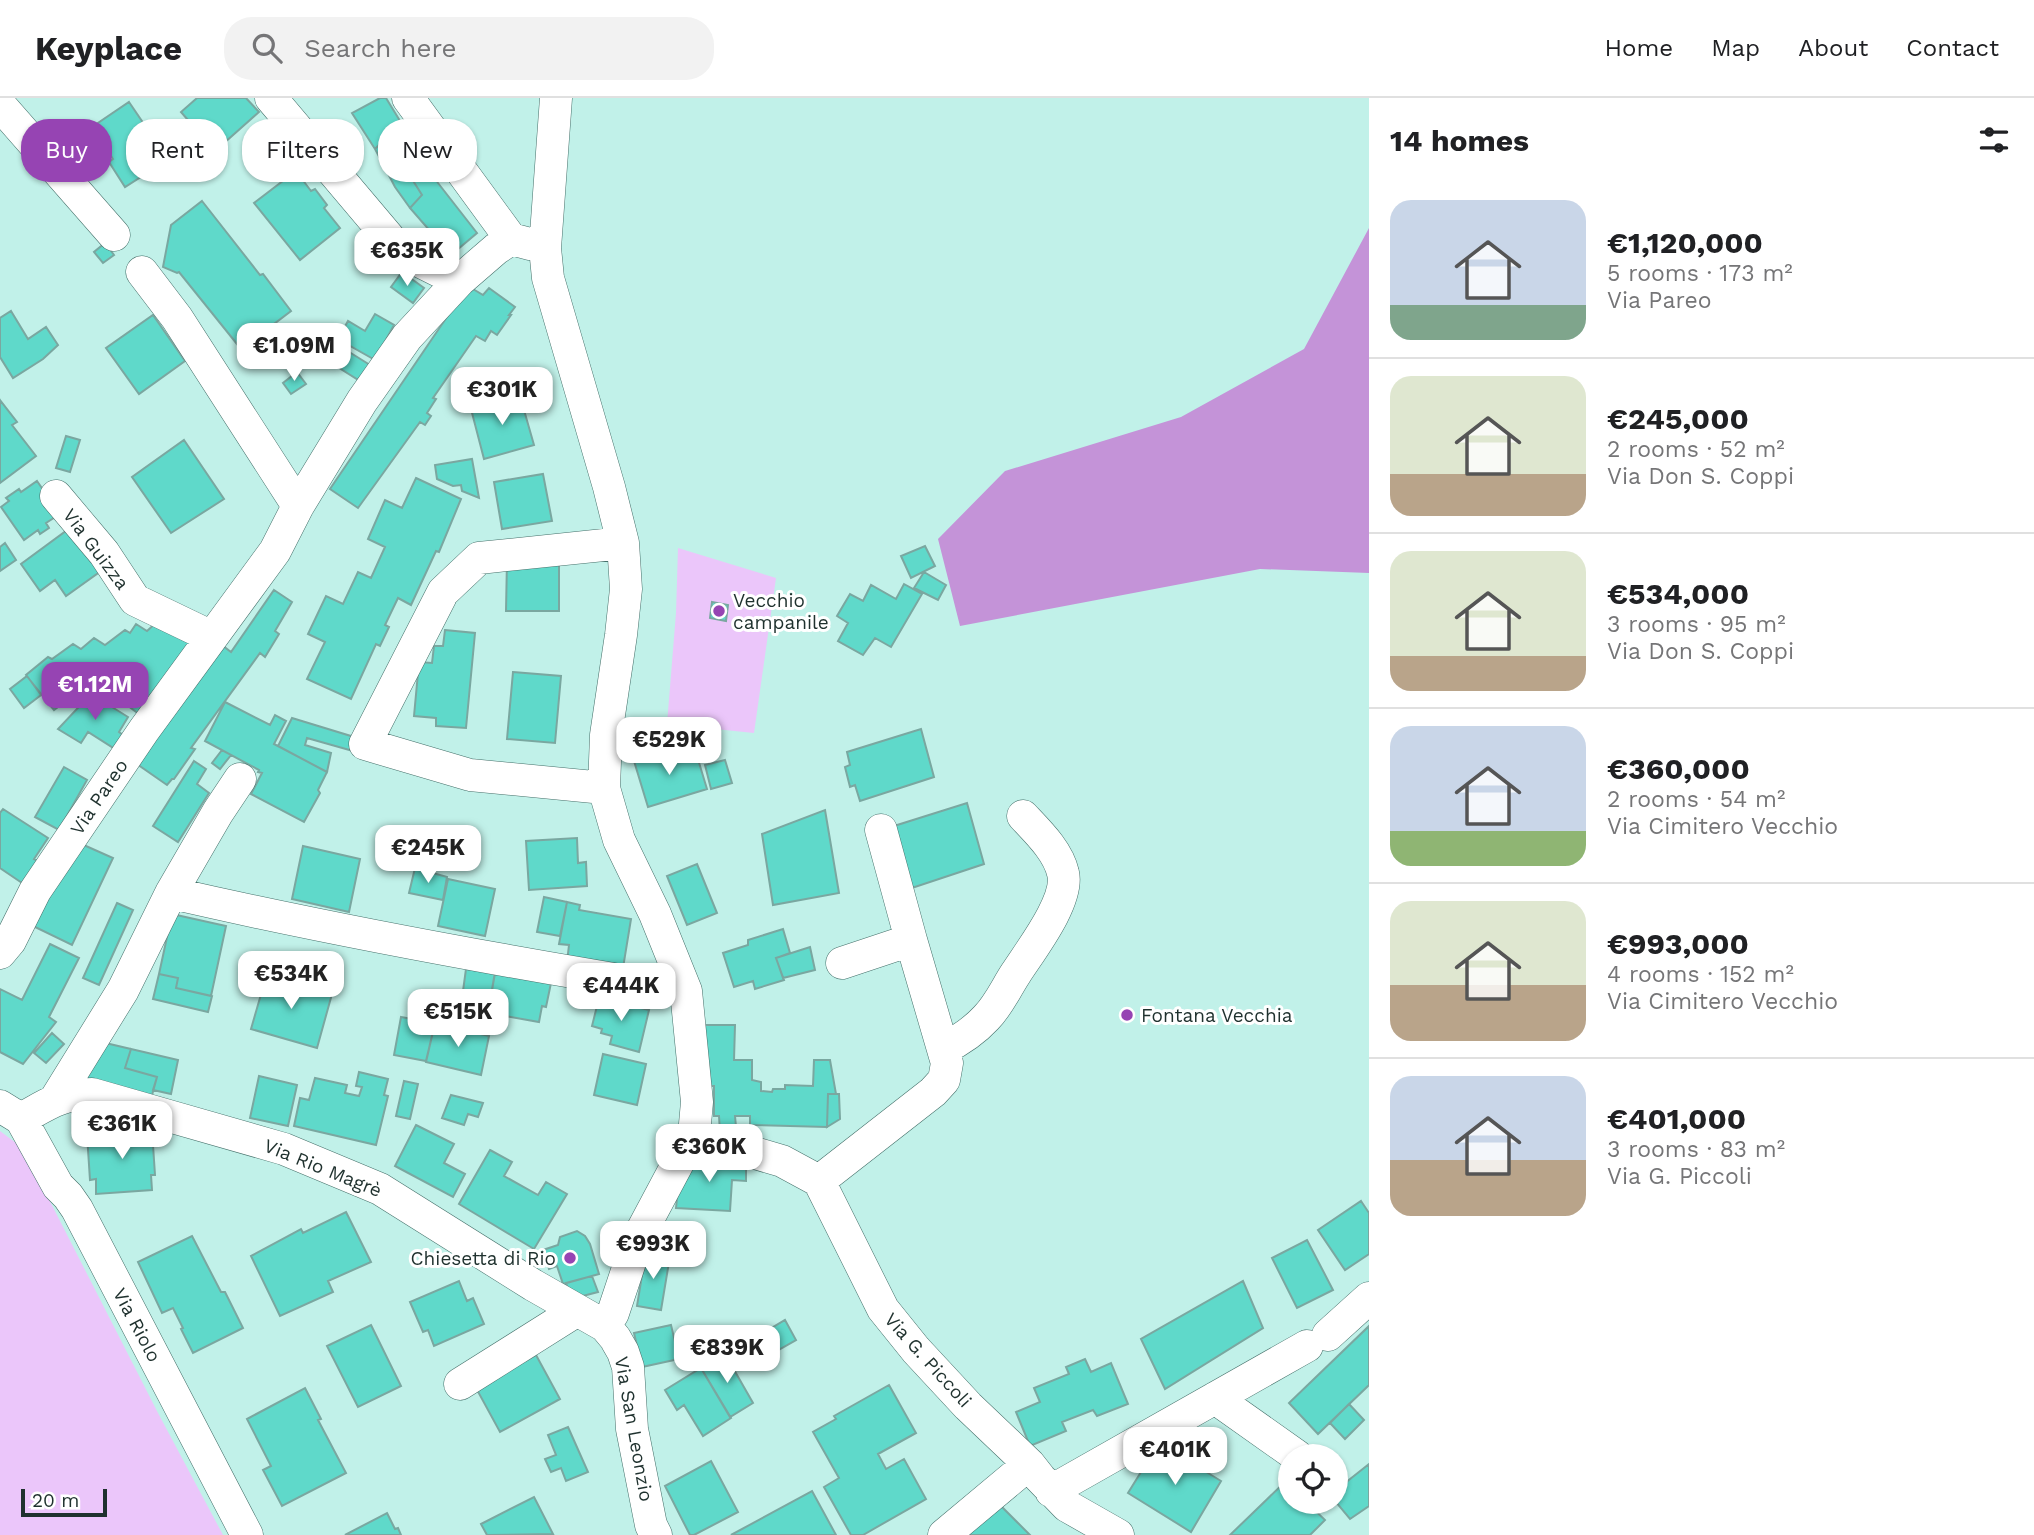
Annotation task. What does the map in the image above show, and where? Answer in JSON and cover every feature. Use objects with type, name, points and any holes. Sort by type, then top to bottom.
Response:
[{"type":"street","points":[[271,98],[401,252],[458,281]]},
{"type":"street","points":[[408,98],[511,239],[545,248]]},
{"type":"street","points":[[556,98],[545,248],[548,278],[623,543],[626,589],[606,735],[604,788],[619,840],[655,914],[686,990],[697,1102],[694,1135],[638,1238],[613,1313],[605,1326]]},
{"type":"street","points":[[0,104],[114,235]]},
{"type":"street","name":"Via Pareo","points":[[0,953],[10,941],[35,891],[144,730],[275,551],[298,506],[362,401],[407,337],[458,281],[511,239]]},
{"type":"street","points":[[142,272],[177,318],[298,506]]},
{"type":"street","name":"Via Guizza","points":[[56,496],[104,553],[135,600],[212,637]]},
{"type":"street","points":[[604,788],[470,775],[365,744],[443,592],[479,558],[623,543]]},
{"type":"street","name":"Via Rio Magrè","points":[[55,1100],[122,990],[170,893],[240,779]]},
{"type":"street","points":[[943,1049],[970,1034],[988,1016],[1038,942],[1060,898],[1064,882],[1060,864],[1049,846],[1023,816]]},
{"type":"street","points":[[694,1135],[782,1161],[819,1181],[933,1093],[944,1080],[947,1063],[881,830]]},
{"type":"street","points":[[170,893],[258,914],[537,967],[686,990]]},
{"type":"street","points":[[842,963],[911,940]]},
{"type":"street","name":"Via Rio Magrè","points":[[11,1112],[71,1094],[92,1094],[284,1149],[380,1189],[576,1311],[605,1326]]},
{"type":"street","name":"Via Riolo","points":[[11,1112],[58,1186],[77,1209],[247,1535]]},
{"type":"street","name":"Via G. Piccoli","points":[[819,1181],[883,1309],[916,1350],[1067,1506],[1118,1535]]},
{"type":"street","points":[[1051,1491],[1317,1340],[1369,1298]]},
{"type":"street","points":[[460,1384],[576,1311]]},
{"type":"street","name":"Via San Leonzio","points":[[605,1326],[620,1345],[628,1367],[632,1429],[651,1525],[656,1535]]},
{"type":"street","points":[[1215,1398],[1280,1444]]},
{"type":"street","points":[[944,1535],[1029,1464]]},
{"type":"shaded area","points":[[1369,228],[1369,573],[1260,569],[960,626],[938,539],[1005,471],[1181,417],[1304,349]]},
{"type":"shaded area","points":[[678,548],[776,578],[754,733],[667,724]]},
{"type":"shaded area","points":[[0,1131],[20,1146],[34,1170],[223,1535],[0,1535]]},
{"type":"building","points":[[197,98],[246,98],[259,112],[251,119],[242,119],[242,127],[228,139],[228,119],[187,119],[181,112]]},
{"type":"building","points":[[380,98],[386,98],[399,119],[378,119],[378,146],[375,149],[364,132],[364,119],[356,119],[352,113]]},
{"type":"building","points":[[129,102],[141,119],[126,119],[126,182],[133,182],[125,187],[112,167],[112,119],[104,119]]},
{"type":"building","points":[[282,182],[304,182],[311,191],[315,189],[327,205],[324,208],[340,228],[300,260],[254,203]]},
{"type":"building","points":[[392,182],[414,182],[422,195],[410,208]]},
{"type":"building","points":[[414,182],[437,182],[477,233],[451,255],[410,208],[422,195]]},
{"type":"building","points":[[202,201],[291,311],[241,349],[179,272],[163,267],[171,225]]},
{"type":"building","points":[[105,243],[114,255],[103,263],[94,252]]},
{"type":"building","points":[[402,272],[424,288],[413,303],[391,287]]},
{"type":"building","points":[[468,286],[483,295],[489,288],[515,307],[497,335],[491,331],[485,341],[476,336],[433,398],[436,399],[427,413],[431,416],[425,425],[420,422],[358,508],[330,489]]},
{"type":"building","points":[[11,311],[28,339],[46,327],[58,345],[43,359],[13,378],[0,357],[0,318]]},
{"type":"building","points":[[375,314],[394,325],[375,360],[338,339],[348,321],[365,331]]},
{"type":"building","points":[[153,315],[185,361],[139,394],[106,348]]},
{"type":"building","points":[[346,350],[370,365],[360,381],[336,366]]},
{"type":"building","points":[[297,372],[306,384],[291,394],[283,383]]},
{"type":"building","points":[[520,396],[534,445],[484,459],[471,409]]},
{"type":"building","points":[[0,400],[17,422],[12,425],[36,456],[0,483]]},
{"type":"building","points":[[66,436],[80,440],[70,472],[56,468]]},
{"type":"building","points":[[184,440],[224,499],[171,533],[132,477]]},
{"type":"building","points":[[472,459],[479,498],[462,491],[461,485],[453,486],[437,479],[435,465]]},
{"type":"building","points":[[543,474],[552,521],[502,529],[494,482]]},
{"type":"building","points":[[416,478],[461,499],[439,552],[436,551],[411,605],[398,598],[385,625],[389,627],[380,646],[376,644],[351,699],[307,679],[325,642],[308,634],[326,596],[343,604],[358,572],[371,578],[385,547],[368,539],[385,500],[402,508]]},
{"type":"building","points":[[37,481],[60,514],[46,523],[49,528],[40,534],[38,530],[24,540],[1,507],[9,501],[6,498]]},
{"type":"building","points":[[70,528],[101,571],[66,596],[55,580],[40,591],[21,564]]},
{"type":"building","points":[[5,543],[16,560],[0,571],[0,547]]},
{"type":"building","points":[[925,546],[935,566],[911,578],[901,556]]},
{"type":"building","points":[[507,560],[559,560],[559,611],[506,611]]},
{"type":"building","points":[[924,572],[946,585],[938,600],[914,588]]},
{"type":"building","points":[[904,584],[922,594],[891,647],[875,638],[863,655],[838,641],[848,623],[837,616],[850,594],[863,601],[871,585],[896,599]]},
{"type":"building","points":[[274,590],[292,602],[275,631],[279,634],[265,657],[260,653],[191,748],[195,749],[174,779],[167,785],[134,762],[218,642],[231,652]]},
{"type":"building","name":"Vecchio campanile","points":[[712,602],[728,605],[726,621],[710,618]]},
{"type":"building","points":[[158,621],[196,643],[144,718],[110,692],[113,686],[100,679],[84,693],[81,689],[54,710],[26,675],[48,657],[52,659],[73,644],[81,649],[94,638],[105,645],[125,630],[130,633],[136,624],[147,631]]},
{"type":"building","points":[[445,630],[475,633],[466,728],[436,726],[436,718],[414,716],[419,662],[432,663],[434,646],[443,646]]},
{"type":"building","points":[[513,672],[561,676],[555,743],[507,739]]},
{"type":"building","points":[[27,676],[41,695],[24,708],[10,689]]},
{"type":"building","points":[[91,694],[128,717],[119,732],[123,735],[115,749],[88,732],[81,743],[58,729]]},
{"type":"building","points":[[225,702],[270,725],[275,715],[286,721],[274,744],[327,772],[318,790],[320,793],[304,822],[251,794],[262,773],[205,741]]},
{"type":"building","points":[[292,718],[364,740],[360,753],[307,738],[305,745],[331,753],[327,772],[278,746]]},
{"type":"building","points":[[921,729],[934,777],[860,801],[855,785],[850,787],[845,767],[850,765],[847,752]]},
{"type":"building","points":[[674,749],[677,762],[697,756],[707,789],[648,807],[634,761]]},
{"type":"building","points":[[222,750],[231,755],[220,769],[212,763]]},
{"type":"building","points":[[725,760],[732,783],[711,789],[705,765]]},
{"type":"building","points":[[194,761],[206,769],[197,784],[209,793],[178,842],[153,826]]},
{"type":"building","points":[[64,767],[87,780],[59,830],[35,817]]},
{"type":"building","points":[[967,803],[984,864],[909,889],[894,826]]},
{"type":"building","points":[[3,809],[48,838],[34,859],[38,861],[22,883],[0,868],[0,813]]},
{"type":"building","points":[[825,810],[839,893],[773,905],[762,834]]},
{"type":"building","points":[[577,838],[578,863],[586,862],[587,886],[529,890],[526,841]]},
{"type":"building","points":[[77,842],[113,858],[72,945],[33,926]]},
{"type":"building","points":[[303,846],[360,859],[349,912],[292,899]]},
{"type":"building","points":[[697,864],[717,913],[687,925],[667,876]]},
{"type":"building","points":[[415,868],[447,877],[443,900],[409,893]]},
{"type":"building","points":[[448,879],[495,889],[485,936],[438,926]]},
{"type":"building","points":[[544,897],[567,902],[560,936],[537,932]]},
{"type":"building","points":[[567,902],[580,905],[579,910],[631,919],[622,974],[567,962],[569,945],[559,944]]},
{"type":"building","points":[[117,903],[133,910],[99,985],[83,978]]},
{"type":"building","points":[[172,914],[226,926],[211,996],[176,988],[178,978],[159,974]]},
{"type":"building","points":[[783,929],[790,953],[776,958],[784,980],[755,989],[753,981],[734,987],[723,953],[748,945],[748,940]]},
{"type":"building","points":[[50,944],[79,958],[49,1017],[56,1022],[23,1064],[0,1052],[0,989],[22,1000]]},
{"type":"building","points":[[810,947],[815,970],[783,978],[776,958]]},
{"type":"building","points":[[466,969],[495,973],[491,996],[463,991]]},
{"type":"building","points":[[276,971],[290,975],[288,982],[332,994],[317,1048],[251,1029],[266,977],[273,980]]},
{"type":"building","points":[[495,972],[551,983],[546,1007],[542,1006],[539,1022],[488,1013]]},
{"type":"building","points":[[159,974],[178,978],[176,988],[212,996],[208,1012],[153,999]]},
{"type":"building","points":[[599,998],[649,1010],[639,1052],[610,1044],[612,1036],[601,1033],[602,1029],[592,1026]]},
{"type":"building","points":[[401,1017],[435,1023],[426,1061],[394,1055]]},
{"type":"building","points":[[435,1023],[489,1036],[481,1075],[426,1062]]},
{"type":"building","points":[[705,1025],[735,1025],[734,1060],[752,1060],[752,1080],[761,1082],[761,1091],[785,1089],[785,1085],[813,1086],[814,1060],[830,1060],[836,1094],[828,1094],[827,1127],[750,1125],[750,1116],[735,1116],[737,1137],[720,1132],[719,1116],[714,1116],[714,1086],[704,1086]]},
{"type":"building","points":[[52,1033],[64,1044],[46,1063],[34,1053]]},
{"type":"building","points":[[97,1041],[131,1049],[125,1068],[157,1077],[149,1106],[75,1087]]},
{"type":"building","points":[[131,1049],[178,1060],[171,1094],[153,1090],[157,1077],[125,1068]]},
{"type":"building","points":[[603,1054],[646,1064],[637,1105],[594,1095]]},
{"type":"building","points":[[359,1072],[388,1079],[384,1095],[388,1096],[376,1145],[294,1126],[300,1098],[309,1100],[315,1078],[347,1085],[345,1093],[359,1096],[362,1087],[356,1086]]},
{"type":"building","points":[[259,1076],[297,1085],[288,1126],[250,1118]]},
{"type":"building","points":[[404,1081],[418,1084],[410,1119],[396,1116]]},
{"type":"building","points":[[828,1094],[839,1094],[840,1119],[827,1127]]},
{"type":"building","points":[[451,1095],[483,1103],[478,1117],[468,1114],[464,1125],[442,1118]]},
{"type":"building","points":[[416,1125],[454,1144],[444,1163],[465,1174],[453,1197],[395,1166]]},
{"type":"building","points":[[152,1130],[155,1175],[151,1175],[152,1190],[96,1194],[96,1179],[90,1180],[87,1134]]},
{"type":"building","points":[[490,1150],[512,1162],[504,1176],[538,1195],[546,1182],[567,1194],[534,1249],[459,1204]]},
{"type":"building","points":[[695,1158],[746,1162],[746,1181],[732,1180],[730,1211],[676,1208],[679,1180]]},
{"type":"building","points":[[1361,1201],[1369,1213],[1369,1254],[1345,1270],[1318,1230]]},
{"type":"building","points":[[346,1212],[371,1262],[328,1281],[333,1292],[280,1316],[251,1256],[301,1229],[303,1233]]},
{"type":"building","name":"Chiesetta di Rio","points":[[577,1231],[585,1236],[590,1244],[599,1274],[563,1284],[557,1266],[549,1269],[543,1250],[558,1245],[560,1237]]},
{"type":"building","points":[[192,1236],[243,1328],[193,1353],[173,1308],[162,1313],[138,1262]]},
{"type":"building","points":[[1307,1240],[1333,1290],[1297,1308],[1272,1258]]},
{"type":"building","points":[[646,1251],[670,1256],[661,1310],[637,1306]]},
{"type":"building","points":[[592,1276],[598,1292],[571,1299],[566,1283]]},
{"type":"building","points":[[459,1281],[467,1301],[473,1298],[484,1324],[434,1346],[428,1330],[423,1332],[410,1302]]},
{"type":"building","points":[[1243,1281],[1263,1328],[1165,1389],[1141,1339]]},
{"type":"building","points":[[785,1320],[796,1340],[747,1368],[736,1349]]},
{"type":"building","points":[[371,1325],[401,1386],[358,1407],[327,1346]]},
{"type":"building","points":[[671,1325],[679,1359],[642,1367],[634,1333]]},
{"type":"building","points":[[1369,1326],[1369,1385],[1318,1434],[1289,1403]]},
{"type":"building","points":[[725,1354],[753,1403],[730,1417],[701,1368]]},
{"type":"building","points":[[536,1355],[560,1399],[500,1432],[476,1388]]},
{"type":"building","points":[[1085,1359],[1091,1372],[1111,1363],[1128,1404],[1097,1416],[1093,1410],[1062,1422],[1066,1431],[1030,1446],[1016,1412],[1040,1402],[1034,1388],[1069,1374],[1066,1367]]},
{"type":"building","points":[[701,1368],[731,1418],[703,1436],[684,1405],[677,1410],[665,1390]]},
{"type":"building","points":[[889,1385],[916,1433],[878,1454],[886,1469],[904,1459],[926,1499],[863,1535],[851,1535],[824,1487],[839,1478],[813,1432],[836,1419],[834,1416]]},
{"type":"building","points":[[305,1388],[321,1419],[318,1420],[346,1473],[282,1506],[263,1470],[271,1466],[247,1419]]},
{"type":"building","points":[[1349,1404],[1364,1420],[1345,1439],[1330,1423]]},
{"type":"building","points":[[568,1427],[588,1472],[566,1481],[561,1468],[551,1472],[545,1459],[556,1455],[548,1435]]},
{"type":"building","points":[[1159,1443],[1221,1481],[1191,1532],[1128,1493]]},
{"type":"building","points":[[711,1461],[738,1512],[690,1535],[665,1486]]},
{"type":"building","points":[[1369,1464],[1369,1506],[1350,1519],[1346,1514],[1348,1514],[1348,1481]]},
{"type":"building","points":[[1278,1489],[1278,1514],[1319,1514],[1325,1520],[1310,1535],[1230,1535]]},
{"type":"building","points":[[812,1491],[836,1535],[731,1535]]},
{"type":"building","points":[[534,1497],[553,1534],[487,1535],[481,1524]]},
{"type":"building","points":[[994,1499],[1030,1535],[958,1535]]},
{"type":"building","points":[[387,1513],[401,1535],[345,1535]]},
{"type":"place","name":"Vecchio campanile","points":[[719,611]]},
{"type":"place","name":"Fontana Vecchia","points":[[1127,1015]]},
{"type":"place","name":"Chiesetta di Rio","points":[[570,1258]]}]
